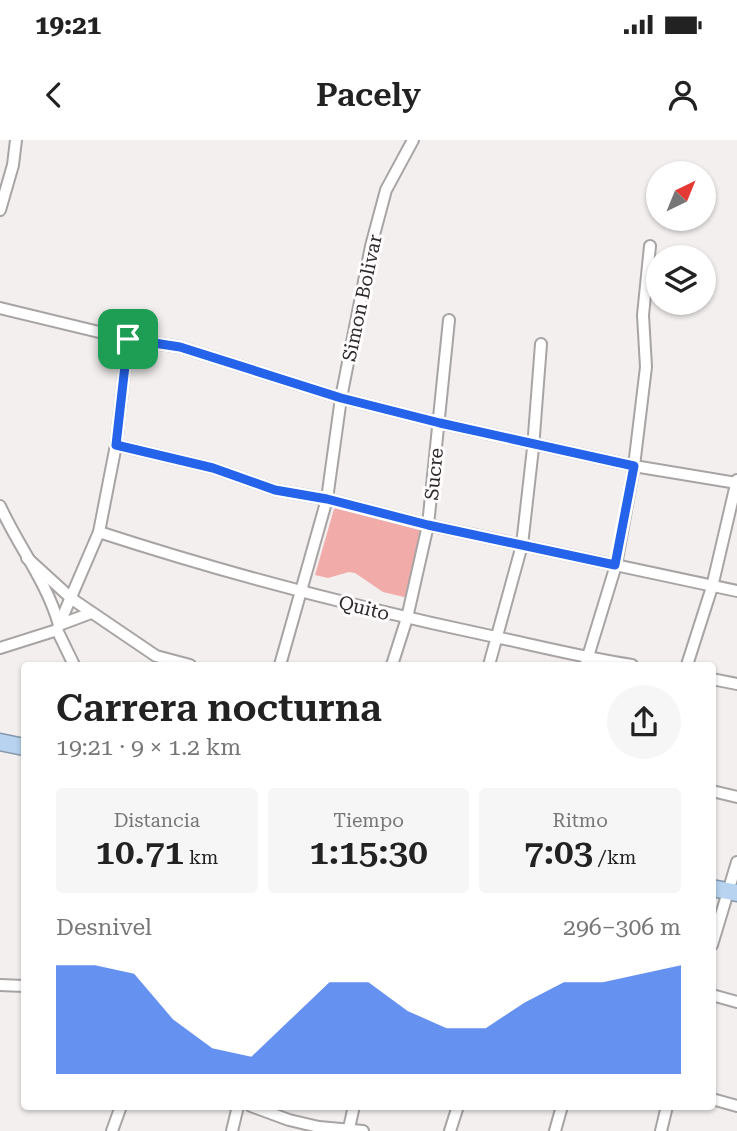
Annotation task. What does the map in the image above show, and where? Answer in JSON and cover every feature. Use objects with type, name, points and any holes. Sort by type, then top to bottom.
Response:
[{"type":"highway","points":[[0,742],[21,746]]},
{"type":"street","points":[[0,210],[13,165],[16,140]]},
{"type":"street","name":"Simon Bolivar","points":[[281,662],[327,499],[341,398],[386,190],[413,140]]},
{"type":"street","points":[[587,662],[615,565],[634,466],[646,367],[643,315],[646,285]]},
{"type":"street","points":[[0,308],[128,339],[180,347],[341,398],[440,423],[634,466],[737,482],[712,587],[688,662]]},
{"type":"street","name":"Sucre","points":[[393,662],[407,618],[428,525],[449,320]]},
{"type":"street","points":[[58,628],[99,532],[116,445],[128,339]]},
{"type":"street","points":[[490,662],[522,545],[534,444],[541,344]]},
{"type":"street","points":[[116,445],[213,468],[275,490],[327,499],[428,525],[737,591]]},
{"type":"street","points":[[0,506],[52,600],[58,628],[73,662]]},
{"type":"street","name":"Quito","points":[[99,532],[302,593],[497,638],[587,662]]},
{"type":"street","points":[[27,558],[72,599],[156,656],[179,662]]},
{"type":"street","points":[[0,648],[58,628],[91,612]]},
{"type":"street","points":[[716,680],[737,684]]},
{"type":"street","points":[[716,792],[737,797]]},
{"type":"street","points":[[716,930],[737,862]]},
{"type":"street","points":[[0,985],[21,986]]},
{"type":"street","points":[[716,996],[737,1002]]},
{"type":"street","points":[[716,1100],[737,1105]]},
{"type":"street","points":[[112,1131],[120,1110]]},
{"type":"street","points":[[232,1131],[237,1110]]},
{"type":"street","points":[[263,1110],[299,1122],[363,1131]]},
{"type":"street","points":[[349,1128],[353,1110]]},
{"type":"street","points":[[450,1131],[457,1110]]},
{"type":"street","points":[[555,1131],[561,1110]]},
{"type":"street","points":[[661,1131],[666,1110]]},
{"type":"shaded area","points":[[338,507],[424,531],[408,598],[383,592],[355,573],[328,578],[315,575],[334,509]]},
{"type":"route","points":[[128,339],[180,347],[341,398],[440,423],[634,466],[615,565],[428,525],[327,499],[275,490],[213,468],[116,445],[128,339]]}]
